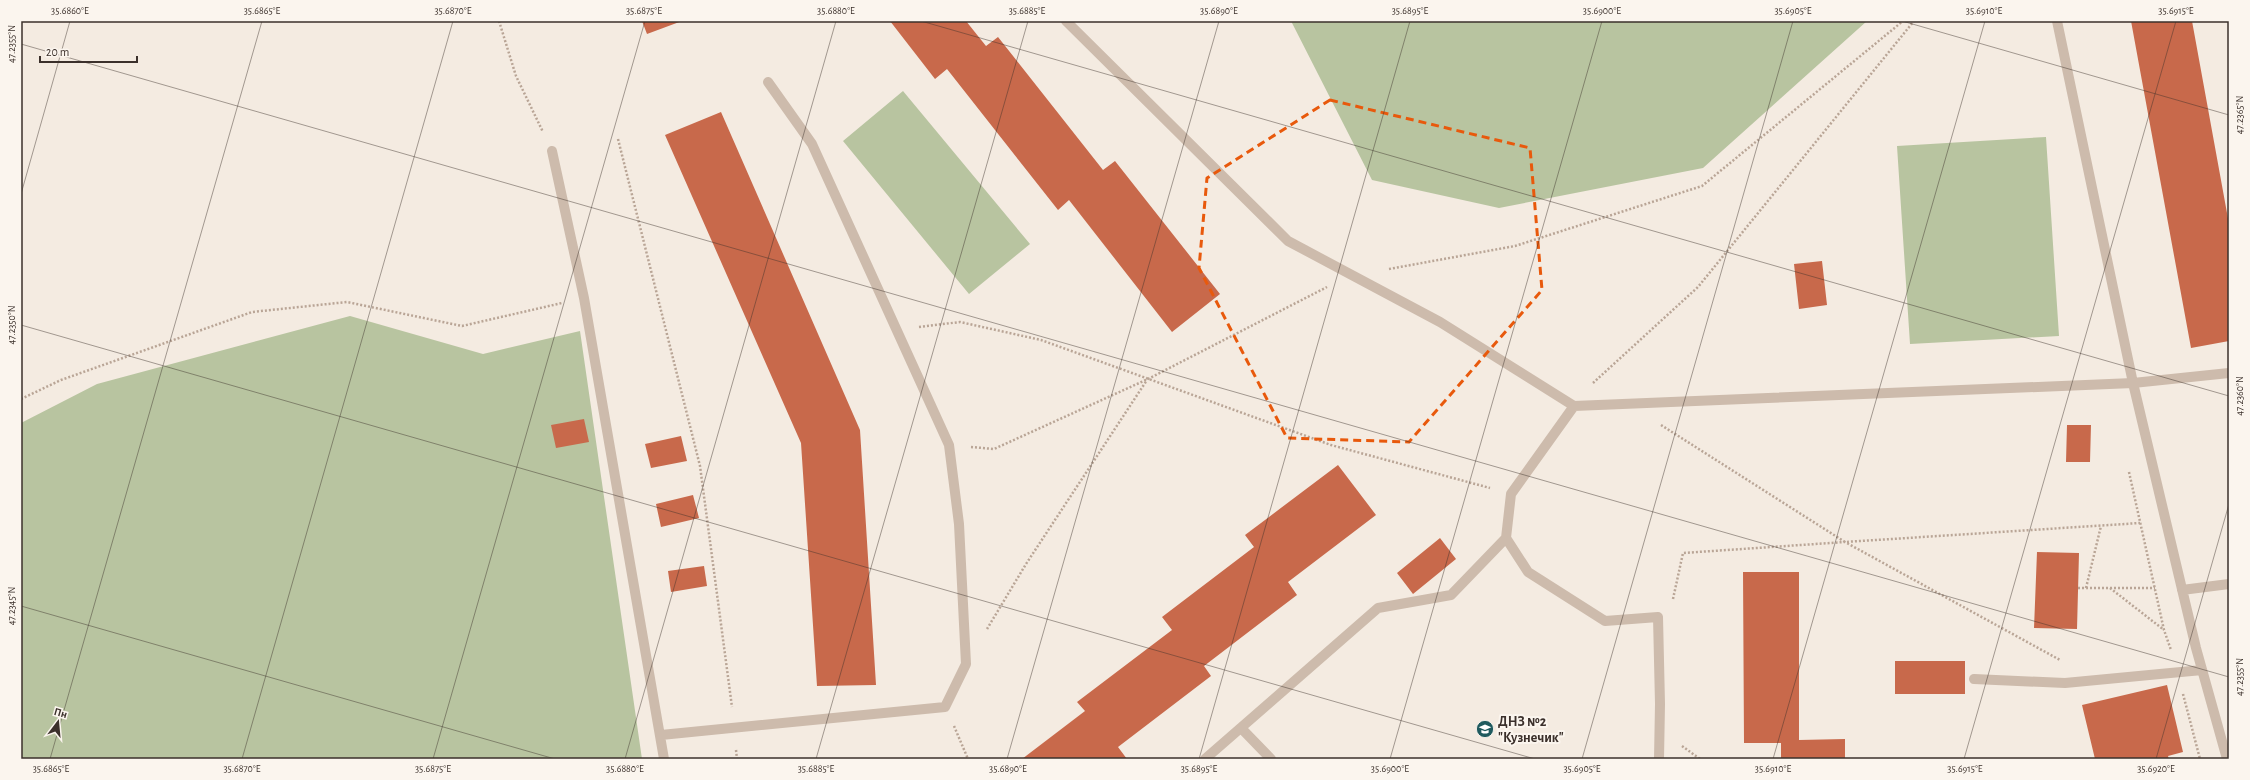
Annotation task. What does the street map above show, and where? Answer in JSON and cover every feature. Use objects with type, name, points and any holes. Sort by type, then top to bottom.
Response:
[{"type":"lane","points":[[1066,21],[1288,241],[1440,322],[1574,406],[2133,383],[2229,373]]},
{"type":"lane","points":[[2057,21],[2133,383],[2196,648],[2227,759]]},
{"type":"lane","points":[[661,735],[945,707],[966,664],[959,524],[949,445],[812,144],[768,82]]},
{"type":"lane","points":[[552,151],[584,298],[664,759]]},
{"type":"lane","points":[[1205,759],[1378,608],[1451,595],[1506,538],[1511,494],[1574,406]]},
{"type":"lane","points":[[1506,538],[1528,572],[1605,621],[1658,617],[1660,704],[1659,759]]},
{"type":"lane","points":[[2182,590],[2229,584]]},
{"type":"lane","points":[[1974,679],[2066,683],[2202,670]]},
{"type":"lane","points":[[1241,728],[1271,759]]},
{"type":"path","points":[[499,21],[516,76],[552,151]]},
{"type":"path","points":[[949,445],[994,449],[1148,379],[1283,308],[1355,276],[1515,246],[1702,186],[1903,21]]},
{"type":"path","points":[[1574,406],[1594,381],[1698,287],[1914,21]]},
{"type":"path","points":[[618,139],[700,466],[737,759]]},
{"type":"path","points":[[21,399],[61,380],[252,312],[347,302],[462,326],[584,298]]},
{"type":"path","points":[[896,329],[960,322],[1041,340],[1331,445],[1511,494]]},
{"type":"path","points":[[986,631],[1026,564],[1148,379]]},
{"type":"path","points":[[1654,425],[1669,424]]},
{"type":"path","points":[[1661,425],[1845,542],[2063,661]]},
{"type":"path","points":[[2127,464],[2164,630],[2171,651]]},
{"type":"path","points":[[1673,607],[1672,600],[1683,553],[2140,523]]},
{"type":"path","points":[[2086,588],[2101,526]]},
{"type":"path","points":[[2078,588],[2155,588]]},
{"type":"path","points":[[2110,588],[2164,630]]},
{"type":"path","points":[[2163,652],[2196,648]]},
{"type":"path","points":[[2177,673],[2200,759]]},
{"type":"path","points":[[945,707],[968,759]]},
{"type":"path","points":[[1681,745],[1700,759]]},
{"type":"highlighted area","points":[[1330,100],[1530,148],[1542,290],[1409,442],[1287,438],[1199,268],[1207,178]]},
{"type":"green space","points":[[1291,21],[1867,21],[1703,168],[1499,208],[1372,180]]},
{"type":"green space","points":[[903,91],[1030,244],[969,294],[843,141]]},
{"type":"green space","points":[[2046,137],[2059,336],[1910,344],[1897,146]]},
{"type":"green space","points":[[350,316],[483,354],[580,331],[642,759],[21,759],[21,423],[97,384]]},
{"type":"building","points":[[642,21],[682,21],[647,34]]},
{"type":"building","points":[[890,21],[966,21],[986,46],[998,37],[1103,170],[1115,161],[1220,294],[1172,332],[1069,200],[1058,210],[947,69],[935,79]]},
{"type":"building","points":[[2131,21],[2192,21],[2229,224],[2229,341],[2191,348]]},
{"type":"building","points":[[721,112],[860,430],[876,685],[817,686],[801,443],[665,135]]},
{"type":"building","points":[[1822,261],[1827,305],[1799,309],[1794,264]]},
{"type":"building","points":[[584,419],[589,442],[556,448],[551,425]]},
{"type":"building","points":[[2067,425],[2091,425],[2090,462],[2066,462]]},
{"type":"building","points":[[681,436],[687,461],[651,468],[645,444]]},
{"type":"building","points":[[1338,465],[1376,515],[1288,582],[1297,595],[1204,666],[1211,676],[1118,747],[1127,759],[1022,759],[1085,711],[1077,702],[1172,630],[1162,617],[1254,547],[1245,535]]},
{"type":"building","points":[[693,495],[699,518],[661,527],[656,504]]},
{"type":"building","points":[[1440,538],[1456,559],[1413,594],[1397,573]]},
{"type":"building","points":[[2037,552],[2079,553],[2077,629],[2034,628]]},
{"type":"building","points":[[704,566],[707,586],[671,592],[668,571]]},
{"type":"building","points":[[1743,572],[1799,572],[1799,740],[1845,739],[1845,759],[1781,759],[1781,743],[1744,743]]},
{"type":"building","points":[[1895,661],[1965,661],[1965,694],[1895,694]]},
{"type":"building","points":[[2167,685],[2183,752],[2168,756],[2169,759],[2095,759],[2082,705]]},
{"type":"place","name":"ДНЗ №2 \"Кузнечик\"","points":[[1485,729]]}]
